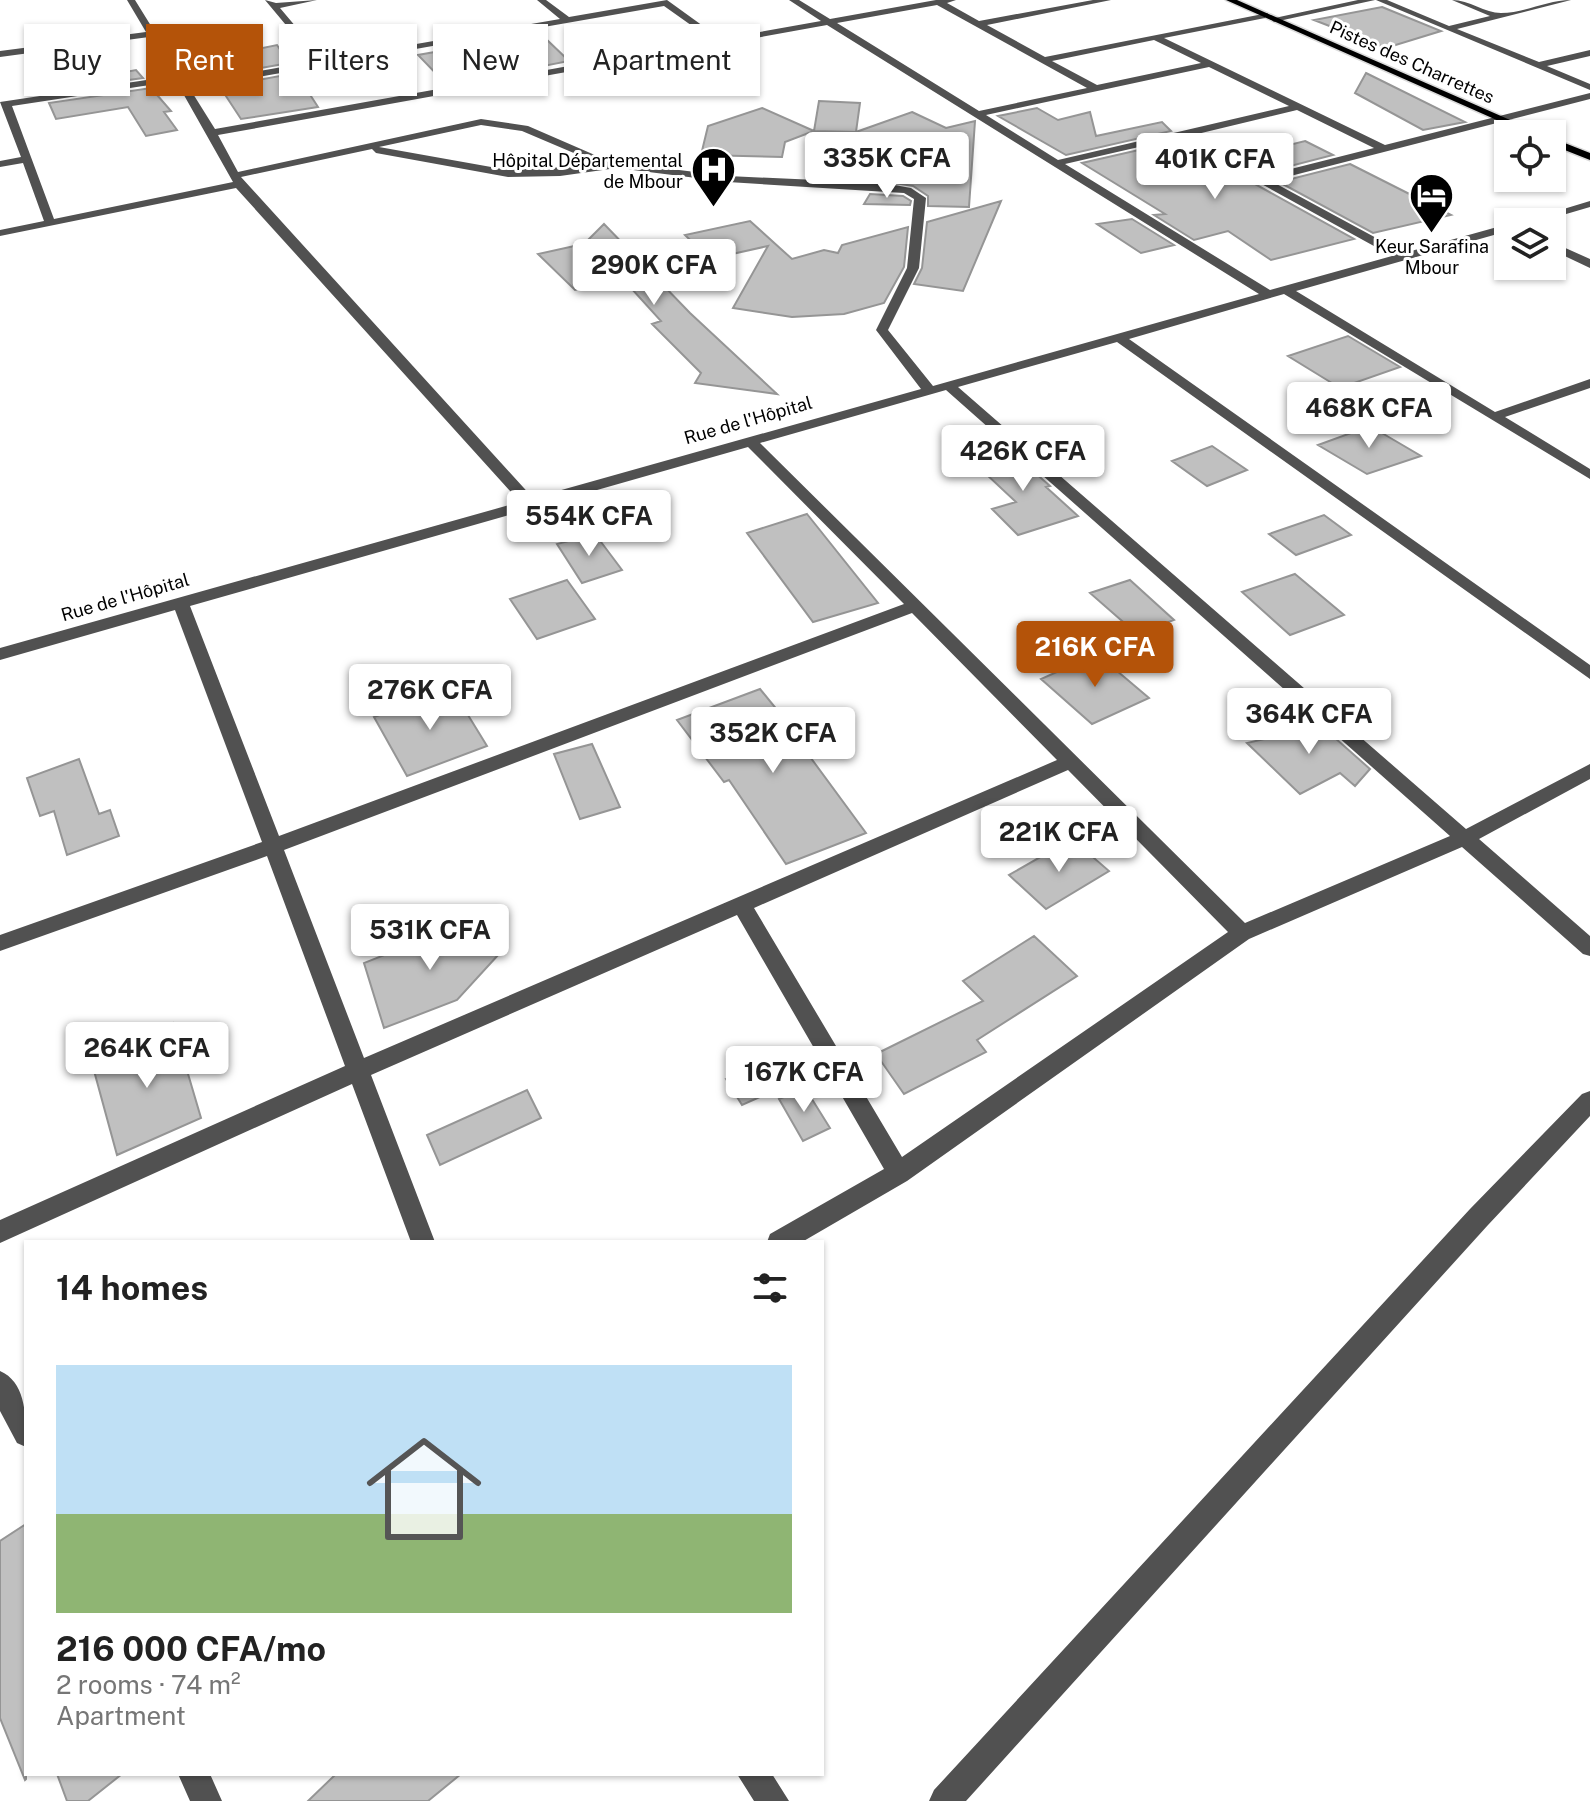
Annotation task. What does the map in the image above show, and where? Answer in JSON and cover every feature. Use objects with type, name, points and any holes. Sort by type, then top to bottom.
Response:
[{"type":"main road","name":"Pistes des Charrettes","points":[[1230,0],[1502,119]]},
{"type":"main road","points":[[1566,147],[1590,157]]},
{"type":"street","points":[[131,0],[146,26]]},
{"type":"street","points":[[272,3],[313,0]]},
{"type":"street","points":[[541,0],[567,20]]},
{"type":"street","points":[[793,0],[1269,295]]},
{"type":"street","points":[[760,35],[952,0]]},
{"type":"street","points":[[978,24],[1082,2],[1107,0]]},
{"type":"street","points":[[1043,60],[1155,37],[1371,0]]},
{"type":"street","points":[[1380,0],[1590,87]]},
{"type":"street","points":[[1456,0],[1499,16]]},
{"type":"street","points":[[1450,28],[1567,0]]},
{"type":"street","points":[[545,24],[663,1],[695,24]]},
{"type":"street","points":[[938,2],[1095,88]]},
{"type":"street","points":[[272,3],[290,24]]},
{"type":"street","points":[[0,54],[146,35]]},
{"type":"street","points":[[1155,37],[1384,149]]},
{"type":"street","points":[[1539,65],[1590,53]]},
{"type":"street","points":[[977,114],[1210,64]]},
{"type":"street","points":[[50,223],[4,105],[146,87]]},
{"type":"street","points":[[212,133],[433,93]]},
{"type":"street","points":[[190,96],[236,180],[529,503]]},
{"type":"street","points":[[1261,180],[1590,96]]},
{"type":"street","points":[[1057,163],[1299,107]]},
{"type":"street","points":[[0,233],[465,124],[502,123],[524,128],[601,162],[622,166],[728,179],[883,186],[907,190],[920,198],[913,268],[882,330],[929,390]]},
{"type":"street","points":[[1180,135],[1403,257]]},
{"type":"street","points":[[408,137],[411,154]]},
{"type":"street","points":[[360,148],[411,154],[473,169],[522,175],[565,174],[622,166]]},
{"type":"street","points":[[0,164],[26,159]]},
{"type":"street","points":[[1566,211],[1590,204]]},
{"type":"street","name":"Rue de l'Hôpital","points":[[0,654],[1494,231]]},
{"type":"street","points":[[1566,252],[1590,264]]},
{"type":"street","points":[[1286,290],[1590,475]]},
{"type":"street","points":[[1118,337],[1590,673]]},
{"type":"street","points":[[1493,417],[1590,383]]},
{"type":"street","points":[[948,385],[1590,948]]},
{"type":"street","points":[[750,441],[912,607],[1242,933]]},
{"type":"street","points":[[180,601],[422,1240]]},
{"type":"street","points":[[0,943],[273,846],[912,607]]},
{"type":"street","points":[[0,1232],[358,1071],[1069,762]]},
{"type":"street","points":[[782,1240],[899,1173],[1242,933],[1465,838],[1590,771]]},
{"type":"street","points":[[741,904],[899,1173]]},
{"type":"street","points":[[945,1801],[1458,1240],[1590,1101]]},
{"type":"street","points":[[0,1384],[24,1430]]},
{"type":"street","points":[[195,1776],[206,1801]]},
{"type":"street","points":[[754,1776],[773,1801]]},
{"type":"building","points":[[1382,7],[1441,31],[1386,48],[1314,20]]},
{"type":"building","points":[[548,41],[564,56],[564,62],[548,65]]},
{"type":"building","points":[[277,45],[279,65],[263,68],[263,48]]},
{"type":"building","points":[[433,52],[433,71],[418,55]]},
{"type":"building","points":[[136,70],[143,78],[130,80],[130,71]]},
{"type":"building","points":[[1366,73],[1465,122],[1423,130],[1355,93]]},
{"type":"building","points":[[279,76],[279,96],[311,96],[318,107],[241,119],[226,96],[263,96],[263,79]]},
{"type":"building","points":[[146,89],[146,96],[158,96],[171,111],[164,112],[177,130],[146,136],[128,107],[56,119],[49,103],[97,96],[130,96],[130,91]]},
{"type":"building","points":[[819,101],[860,103],[856,132],[814,131]]},
{"type":"building","points":[[762,108],[814,131],[785,142],[782,157],[701,155],[708,126]]},
{"type":"building","points":[[1037,108],[1058,120],[1090,112],[1096,136],[1162,122],[1171,131],[1066,155],[998,116]]},
{"type":"building","points":[[912,112],[946,128],[975,121],[969,207],[928,206],[928,196],[913,186],[876,180],[881,144],[856,132]]},
{"type":"building","points":[[1178,141],[1201,158],[1217,163],[1354,239],[1271,260],[1228,231],[1194,240],[1154,215],[1165,214],[1082,163]]},
{"type":"building","points":[[1305,141],[1333,155],[1263,173],[1237,158]]},
{"type":"building","points":[[1350,164],[1451,215],[1373,233],[1279,182]]},
{"type":"building","points":[[870,194],[903,196],[911,201],[910,205],[864,204]]},
{"type":"building","points":[[1001,201],[963,291],[914,284],[922,268],[927,222]]},
{"type":"building","points":[[1132,219],[1174,245],[1141,253],[1097,224]]},
{"type":"building","points":[[750,221],[792,259],[824,250],[838,253],[842,245],[908,227],[904,267],[884,303],[844,314],[792,317],[733,308],[768,246],[710,259],[685,235]]},
{"type":"building","points":[[604,224],[690,313],[777,394],[695,383],[701,373],[652,324],[661,321],[622,278],[575,290],[538,254],[588,243]]},
{"type":"building","points":[[1348,336],[1400,367],[1340,388],[1288,356]]},
{"type":"building","points":[[1370,426],[1421,456],[1367,474],[1318,445]]},
{"type":"building","points":[[1212,446],[1247,470],[1207,486],[1172,461]]},
{"type":"building","points":[[1007,448],[1078,516],[1018,535],[992,509],[1016,502],[970,459]]},
{"type":"building","points":[[807,514],[878,603],[813,622],[747,533]]},
{"type":"building","points":[[1324,515],[1351,535],[1296,555],[1269,534]]},
{"type":"building","points":[[595,534],[622,570],[582,583],[557,544]]},
{"type":"building","points":[[1295,574],[1344,615],[1290,635],[1242,592]]},
{"type":"building","points":[[567,580],[595,619],[537,639],[510,599]]},
{"type":"building","points":[[1130,580],[1174,620],[1137,634],[1090,593]]},
{"type":"building","points":[[1097,654],[1149,698],[1092,724],[1041,679]]},
{"type":"building","points":[[452,689],[487,746],[407,776],[374,717]]},
{"type":"building","points":[[760,689],[809,749],[805,750],[866,833],[786,864],[729,780],[724,782],[677,720]]},
{"type":"building","points":[[1309,715],[1370,769],[1355,786],[1340,773],[1300,794],[1247,743],[1291,733],[1282,725]]},
{"type":"building","points":[[592,744],[620,807],[580,819],[554,754]]},
{"type":"building","points":[[79,759],[99,814],[110,810],[119,836],[67,855],[54,811],[40,816],[27,778]]},
{"type":"building","points":[[1072,839],[1109,871],[1046,909],[1009,875]]},
{"type":"building","points":[[480,917],[499,954],[457,1000],[384,1028],[364,963]]},
{"type":"building","points":[[1034,936],[1077,976],[977,1040],[986,1052],[904,1094],[876,1054],[983,1001],[963,981]]},
{"type":"building","points":[[173,1023],[201,1118],[117,1155],[93,1067],[130,1052],[126,1041]]},
{"type":"building","points":[[773,1058],[789,1084],[742,1105],[726,1079]]},
{"type":"building","points":[[805,1088],[830,1128],[803,1141],[779,1099]]},
{"type":"building","points":[[527,1090],[541,1118],[440,1165],[427,1135]]},
{"type":"building","points":[[24,1525],[25,1780],[0,1718],[0,1541]]},
{"type":"building","points":[[58,1776],[119,1776],[88,1801],[67,1801]]},
{"type":"building","points":[[334,1776],[459,1776],[428,1801],[308,1801]]},
{"type":"place","name":"Hôpital Départemental de Mbour","points":[[714,209]]},
{"type":"place","name":"Keur Sarafina Mbour","points":[[1432,235]]}]
